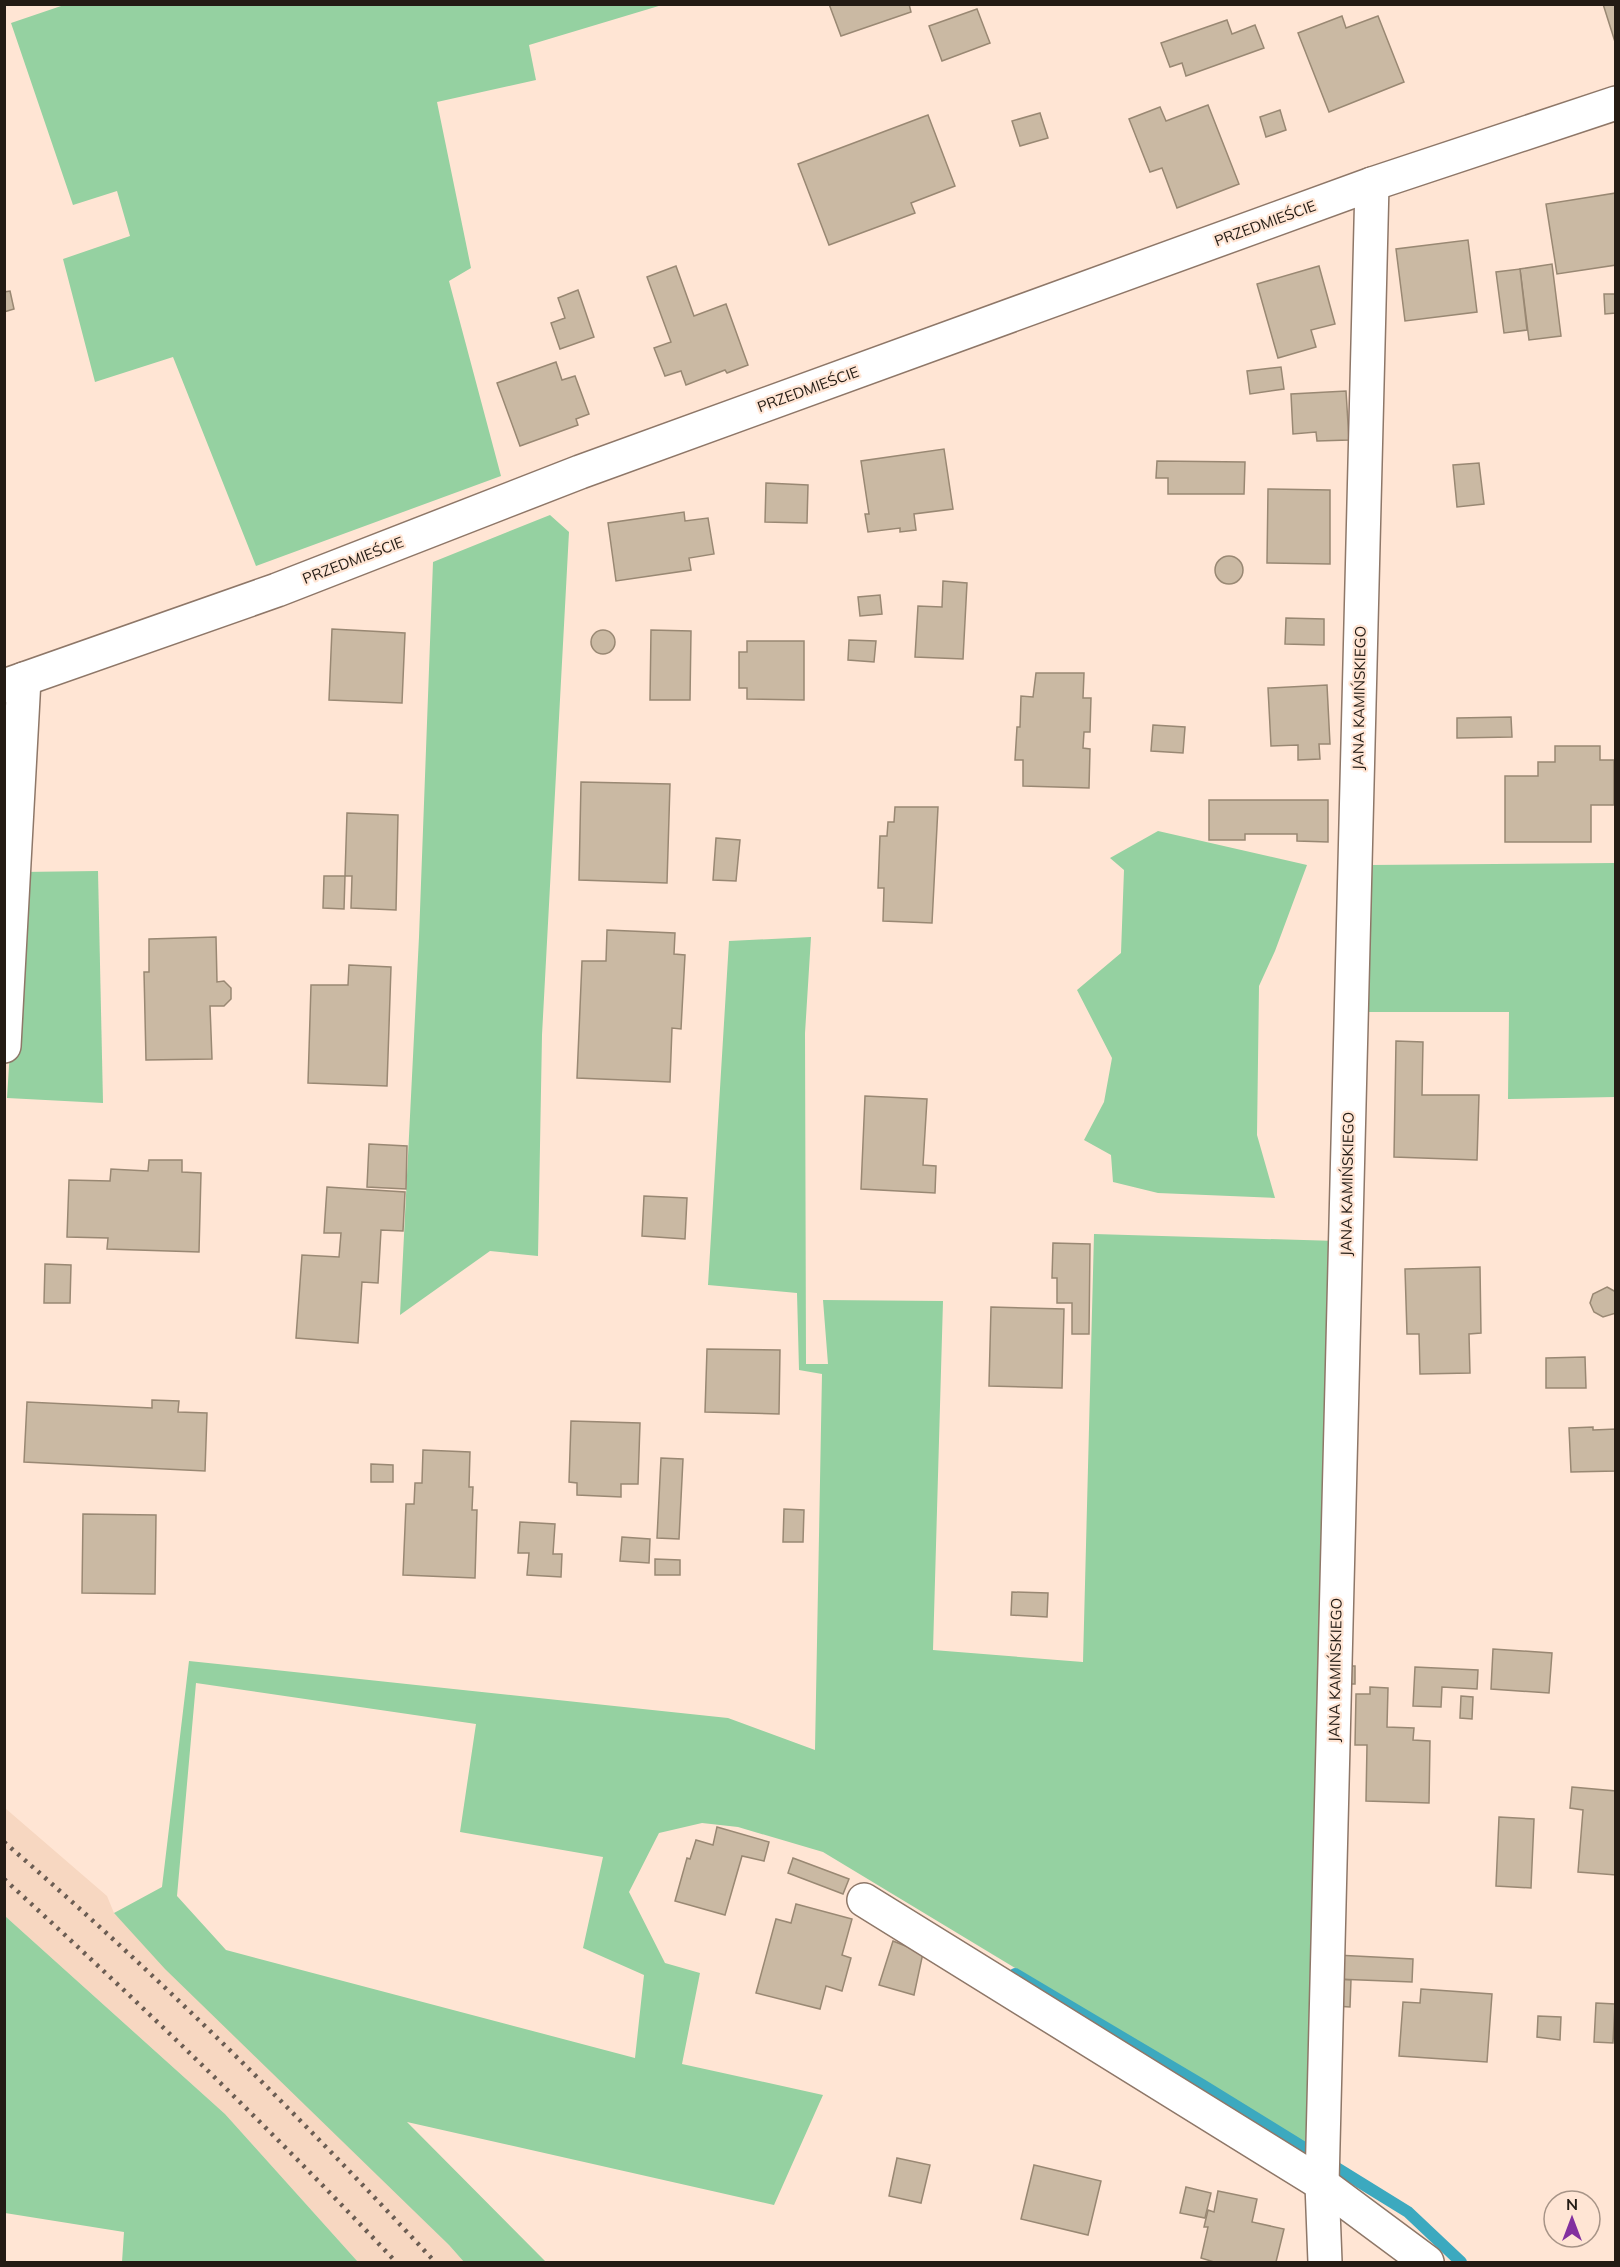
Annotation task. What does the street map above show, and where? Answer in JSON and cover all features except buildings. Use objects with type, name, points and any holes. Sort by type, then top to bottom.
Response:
[{"type":"street","name":"PRZEDMIEŚCIE","points":[[14,682],[277,590],[580,472],[1372,184],[1616,103]]},
{"type":"street","name":"JANA KAMIŃSKIEGO","points":[[1325,2262],[1322,2184],[1372,184]]},
{"type":"street","points":[[4,1046],[14,682]]},
{"type":"street","points":[[864,1900],[1322,2184],[1427,2262]]},
{"type":"shaded area","points":[[5,1808],[107,1896],[114,1913],[464,2262],[358,2262],[225,2114],[5,1916]]},
{"type":"green space","points":[[64,5],[662,5],[529,45],[536,80],[437,102],[471,268],[449,281],[501,476],[256,566],[173,357],[95,382],[63,259],[130,236],[117,191],[73,205],[11,23]]},
{"type":"green space","points":[[550,515],[569,532],[542,1035],[538,1256],[490,1251],[400,1315],[419,937],[433,562]]},
{"type":"green space","points":[[1158,831],[1307,865],[1275,951],[1259,986],[1257,1135],[1275,1198],[1158,1193],[1113,1182],[1111,1155],[1084,1140],[1104,1102],[1112,1058],[1077,990],[1121,953],[1124,870],[1110,858]]},
{"type":"green space","points":[[1615,863],[1615,1097],[1508,1099],[1509,1012],[1363,1012],[1369,865]]},
{"type":"green space","points":[[98,871],[103,1103],[7,1098],[21,872]]},
{"type":"green space","points":[[811,937],[805,1033],[806,1364],[828,1364],[823,1300],[943,1301],[933,1650],[1083,1662],[1094,1234],[1337,1241],[1314,2133],[1299,2153],[1111,2026],[823,1852],[738,1827],[702,1823],[659,1833],[629,1892],[665,1963],[700,1973],[682,2064],[823,2095],[774,2205],[407,2122],[546,2262],[464,2262],[165,1969],[114,1913],[162,1887],[189,1661],[728,1718],[815,1750],[822,1374],[799,1370],[797,1293],[708,1285],[729,941]],"holes":[[[196,1683],[476,1724],[460,1832],[603,1857],[583,1948],[644,1975],[635,2058],[226,1950],[177,1896]]]},
{"type":"green space","points":[[5,1916],[225,2114],[358,2262],[122,2262],[124,2232],[5,2213]]},
{"type":"waterway","points":[[1015,1974],[1202,2085],[1408,2212],[1461,2262]]},
{"type":"railway","points":[[4,1842],[116,1942],[226,2046],[435,2262]]},
{"type":"railway","points":[[4,1879],[204,2067],[396,2262]]}]
